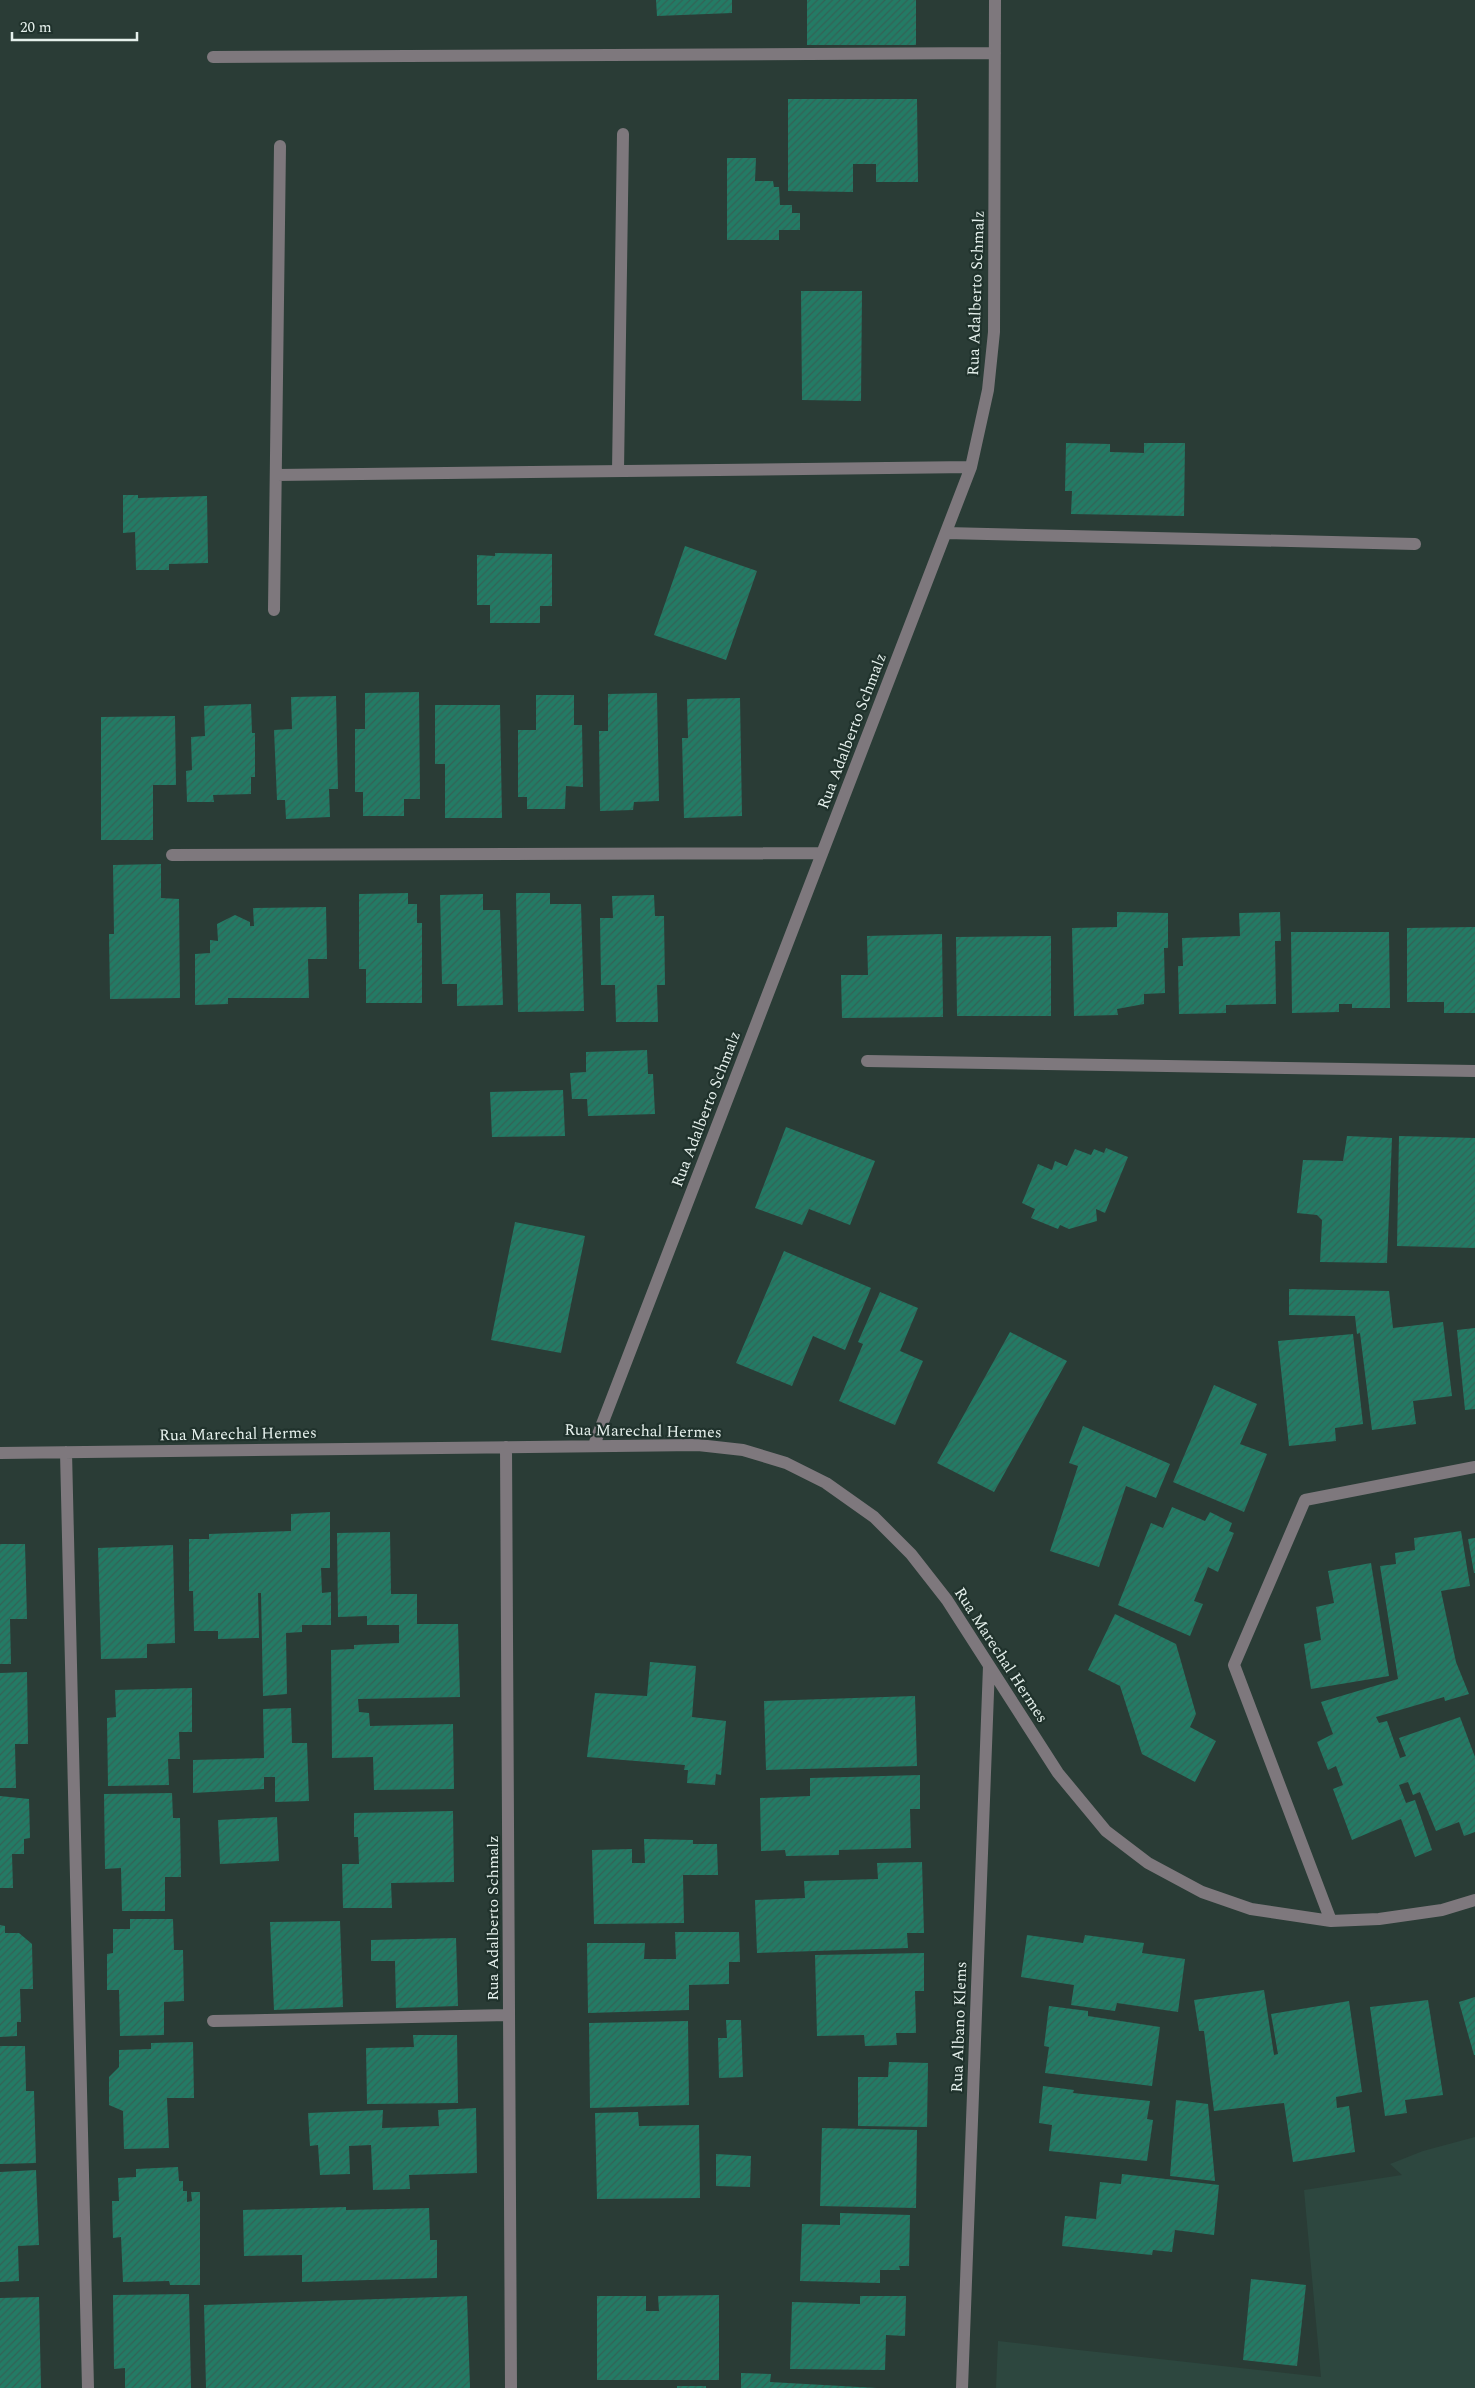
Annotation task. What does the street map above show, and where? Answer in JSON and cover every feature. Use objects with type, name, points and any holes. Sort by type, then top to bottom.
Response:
[{"type":"street","name":"Rua Adalberto Schmalz","points":[[594,1445],[971,466],[988,390],[994,332],[995,0]]},
{"type":"street","points":[[213,57],[995,52]]},
{"type":"street","points":[[618,471],[624,134]]},
{"type":"street","points":[[274,610],[280,146]]},
{"type":"street","points":[[276,475],[971,466]]},
{"type":"street","points":[[946,533],[1415,544]]},
{"type":"street","points":[[172,855],[822,853]]},
{"type":"street","points":[[867,1061],[1475,1071]]},
{"type":"street","name":"Rua Marechal Hermes","points":[[0,1453],[698,1445],[743,1450],[786,1463],[826,1483],[874,1518],[911,1554],[947,1600],[1058,1773],[1106,1831],[1148,1863],[1202,1892],[1251,1909],[1331,1921],[1379,1919],[1442,1910],[1475,1900]]},
{"type":"street","name":"Rua Adalberto Schmalz","points":[[506,1448],[512,2388]]},
{"type":"street","points":[[66,1452],[88,2388]]},
{"type":"street","points":[[1331,1921],[1234,1665],[1305,1500],[1475,1467]]},
{"type":"street","name":"Rua Albano Klems","points":[[962,2388],[989,1666]]},
{"type":"street","points":[[212,2021],[509,2015]]},
{"type":"shaded area","points":[[1475,2137],[1475,2388],[996,2388],[998,2341],[1321,2377],[1304,2190],[1402,2175],[1390,2164],[1423,2151]]},
{"type":"building","points":[[656,0],[732,0],[732,13],[657,16]]},
{"type":"building","points":[[807,0],[916,0],[916,45],[807,45]]},
{"type":"building","points":[[788,99],[917,99],[918,182],[876,182],[876,164],[853,164],[853,192],[788,191]]},
{"type":"building","points":[[727,158],[756,158],[755,181],[773,181],[774,187],[779,187],[780,205],[792,205],[792,213],[800,213],[800,230],[779,230],[779,240],[727,240]]},
{"type":"building","points":[[801,291],[862,291],[861,401],[802,400]]},
{"type":"building","points":[[1066,443],[1110,444],[1110,452],[1144,453],[1144,443],[1185,443],[1184,516],[1071,514],[1072,491],[1065,491]]},
{"type":"building","points":[[123,495],[138,495],[138,498],[207,496],[208,563],[169,564],[169,570],[136,570],[135,532],[123,533]]},
{"type":"building","points":[[685,546],[757,571],[726,660],[654,635]]},
{"type":"building","points":[[495,553],[552,554],[552,606],[540,606],[540,623],[490,623],[490,605],[477,605],[477,555],[495,556]]},
{"type":"building","points":[[419,692],[420,799],[404,799],[404,816],[363,816],[363,792],[355,792],[355,729],[365,729],[365,693]]},
{"type":"building","points":[[657,693],[659,801],[634,802],[633,810],[600,811],[599,731],[608,731],[608,694]]},
{"type":"building","points":[[536,695],[574,695],[574,725],[582,725],[583,787],[566,786],[565,809],[527,809],[527,797],[518,797],[518,730],[536,730]]},
{"type":"building","points":[[336,696],[338,789],[329,789],[330,817],[286,819],[285,800],[277,800],[274,730],[292,729],[291,697]]},
{"type":"building","points":[[740,698],[742,816],[684,818],[682,738],[688,738],[687,699]]},
{"type":"building","points":[[251,704],[252,733],[255,733],[255,777],[251,777],[251,794],[213,795],[214,802],[187,802],[186,771],[192,770],[191,737],[205,736],[204,706]]},
{"type":"building","points":[[435,705],[500,705],[502,818],[445,818],[445,764],[435,764]]},
{"type":"building","points":[[175,716],[176,785],[153,785],[153,840],[101,840],[101,717]]},
{"type":"building","points":[[161,864],[161,898],[179,899],[180,998],[110,999],[109,934],[114,934],[113,865]]},
{"type":"building","points":[[408,893],[408,904],[417,904],[417,923],[422,923],[422,1003],[366,1003],[366,969],[359,969],[359,894]]},
{"type":"building","points":[[516,893],[550,893],[550,904],[581,904],[584,1011],[518,1012]]},
{"type":"building","points":[[483,894],[483,910],[500,910],[503,1005],[457,1006],[457,984],[442,984],[440,895]]},
{"type":"building","points":[[654,895],[655,916],[664,916],[665,985],[657,985],[658,1022],[616,1022],[615,985],[601,985],[600,918],[613,918],[612,896]]},
{"type":"building","points":[[326,907],[327,959],[308,959],[309,998],[228,998],[228,1004],[195,1005],[195,954],[210,953],[210,940],[218,941],[217,924],[235,915],[250,922],[250,926],[254,926],[253,908]]},
{"type":"building","points":[[1117,912],[1168,913],[1168,948],[1164,948],[1165,993],[1144,994],[1144,1004],[1117,1009],[1118,1015],[1074,1016],[1072,928],[1117,927]]},
{"type":"building","points":[[1280,912],[1281,941],[1275,941],[1276,1004],[1226,1005],[1226,1013],[1179,1014],[1178,966],[1183,966],[1182,938],[1240,936],[1239,913]]},
{"type":"building","points":[[1475,927],[1475,1013],[1444,1013],[1444,1002],[1407,1002],[1407,928]]},
{"type":"building","points":[[1291,932],[1389,932],[1390,1008],[1352,1008],[1352,1004],[1339,1004],[1339,1012],[1292,1013]]},
{"type":"building","points":[[942,934],[943,1017],[842,1018],[841,975],[868,975],[867,936]]},
{"type":"building","points":[[1051,936],[1051,1016],[957,1016],[956,937]]},
{"type":"building","points":[[647,1050],[648,1074],[653,1074],[655,1114],[588,1116],[587,1099],[572,1099],[570,1073],[586,1072],[586,1052]]},
{"type":"building","points":[[563,1090],[565,1136],[492,1137],[490,1092]]},
{"type":"building","points":[[786,1127],[875,1161],[850,1225],[809,1209],[802,1225],[755,1208]]},
{"type":"building","points":[[1347,1136],[1392,1138],[1387,1263],[1320,1262],[1322,1220],[1317,1215],[1297,1213],[1303,1160],[1343,1161]]},
{"type":"building","points":[[1399,1136],[1475,1138],[1475,1248],[1397,1246]]},
{"type":"building","points":[[1106,1148],[1128,1157],[1105,1213],[1096,1209],[1097,1221],[1069,1229],[1060,1225],[1058,1229],[1031,1218],[1035,1209],[1022,1203],[1038,1164],[1052,1170],[1055,1161],[1067,1166],[1075,1149],[1091,1155],[1094,1149],[1104,1153]]},
{"type":"building","points":[[515,1222],[585,1236],[561,1353],[491,1340]]},
{"type":"building","points":[[784,1251],[871,1288],[845,1350],[813,1336],[792,1386],[736,1363]]},
{"type":"building","points":[[1289,1289],[1389,1291],[1393,1328],[1443,1322],[1452,1396],[1413,1401],[1416,1424],[1372,1430],[1360,1333],[1357,1334],[1355,1316],[1289,1315]]},
{"type":"building","points":[[880,1292],[918,1308],[900,1351],[923,1361],[895,1425],[839,1401],[863,1344],[858,1342]]},
{"type":"building","points":[[1475,1328],[1475,1409],[1465,1410],[1457,1330]]},
{"type":"building","points":[[1010,1332],[1067,1361],[994,1492],[937,1463]]},
{"type":"building","points":[[1353,1334],[1363,1424],[1335,1428],[1336,1441],[1289,1446],[1278,1341]]},
{"type":"building","points":[[1214,1385],[1257,1404],[1240,1444],[1267,1454],[1244,1512],[1173,1482]]},
{"type":"building","points":[[1083,1426],[1170,1464],[1156,1498],[1126,1486],[1099,1567],[1050,1551],[1078,1466],[1069,1463]]},
{"type":"building","points":[[1172,1507],[1205,1521],[1210,1512],[1232,1523],[1229,1531],[1234,1533],[1218,1572],[1208,1567],[1194,1601],[1203,1604],[1190,1636],[1118,1605],[1151,1523],[1163,1528]]},
{"type":"building","points":[[330,1512],[330,1568],[321,1568],[322,1593],[331,1592],[331,1625],[302,1625],[302,1632],[286,1633],[287,1694],[263,1696],[261,1593],[258,1593],[259,1638],[218,1639],[218,1631],[194,1631],[193,1591],[189,1591],[189,1539],[209,1539],[209,1534],[291,1531],[291,1514]]},
{"type":"building","points":[[1461,1531],[1470,1586],[1441,1591],[1456,1662],[1469,1694],[1445,1701],[1444,1697],[1376,1717],[1379,1723],[1387,1721],[1400,1758],[1406,1756],[1399,1738],[1460,1717],[1475,1757],[1475,1832],[1464,1836],[1459,1822],[1436,1831],[1420,1792],[1413,1795],[1408,1782],[1399,1785],[1406,1803],[1415,1800],[1432,1850],[1415,1857],[1401,1819],[1352,1840],[1333,1789],[1343,1785],[1336,1766],[1328,1770],[1317,1742],[1333,1734],[1321,1702],[1398,1679],[1380,1566],[1396,1564],[1395,1553],[1415,1550],[1414,1538]]},
{"type":"building","points":[[390,1532],[391,1594],[417,1594],[417,1624],[458,1624],[460,1697],[358,1699],[359,1712],[369,1713],[370,1726],[453,1724],[454,1789],[374,1790],[373,1757],[332,1758],[331,1650],[354,1649],[354,1645],[399,1643],[399,1625],[367,1625],[367,1616],[338,1617],[337,1533]]},
{"type":"building","points":[[1475,1538],[1475,1573],[1474,1573],[1468,1539]]},
{"type":"building","points":[[0,1544],[25,1544],[27,1619],[10,1619],[11,1664],[0,1664]]},
{"type":"building","points":[[173,1545],[175,1643],[147,1644],[147,1658],[101,1659],[98,1548]]},
{"type":"building","points":[[1371,1563],[1389,1676],[1311,1689],[1304,1644],[1321,1640],[1316,1607],[1334,1603],[1328,1571]]},
{"type":"building","points":[[1115,1614],[1176,1644],[1196,1714],[1190,1727],[1216,1741],[1195,1782],[1142,1754],[1120,1686],[1088,1670]]},
{"type":"building","points":[[650,1662],[696,1666],[692,1717],[726,1721],[721,1775],[716,1774],[715,1785],[687,1783],[688,1770],[684,1770],[685,1765],[587,1757],[595,1693],[647,1696]]},
{"type":"building","points":[[27,1672],[28,1744],[15,1744],[16,1788],[0,1788],[0,1673]]},
{"type":"building","points":[[192,1688],[192,1732],[179,1732],[180,1759],[168,1759],[169,1785],[108,1786],[107,1718],[116,1717],[115,1690]]},
{"type":"building","points":[[915,1696],[917,1766],[766,1770],[764,1701]]},
{"type":"building","points":[[291,1708],[292,1743],[307,1743],[309,1801],[275,1802],[275,1777],[264,1777],[264,1789],[193,1793],[193,1760],[264,1758],[263,1709]]},
{"type":"building","points":[[920,1775],[920,1809],[910,1809],[911,1848],[839,1850],[839,1855],[786,1856],[785,1850],[761,1851],[760,1798],[810,1796],[810,1778]]},
{"type":"building","points":[[172,1793],[173,1818],[180,1818],[181,1877],[165,1877],[165,1911],[122,1911],[121,1868],[105,1869],[104,1794]]},
{"type":"building","points":[[0,1796],[29,1799],[30,1838],[24,1839],[24,1854],[12,1854],[13,1888],[0,1888]]},
{"type":"building","points":[[453,1811],[454,1882],[391,1883],[392,1908],[343,1908],[342,1864],[359,1864],[358,1837],[354,1837],[354,1813]]},
{"type":"building","points":[[277,1817],[279,1861],[220,1864],[218,1820]]},
{"type":"building","points":[[644,1839],[693,1840],[693,1844],[717,1844],[718,1875],[683,1875],[684,1923],[594,1924],[592,1850],[632,1849],[632,1863],[645,1863]]},
{"type":"building","points":[[922,1862],[924,1933],[907,1933],[908,1948],[757,1953],[755,1900],[805,1898],[804,1881],[878,1879],[877,1863]]},
{"type":"building","points":[[130,1919],[173,1919],[174,1950],[183,1950],[184,2001],[164,2002],[164,2035],[120,2036],[119,1990],[107,1990],[107,1954],[113,1953],[113,1929],[130,1929]]},
{"type":"building","points":[[340,1921],[343,2007],[274,2010],[270,1922]]},
{"type":"building","points":[[0,1925],[5,1926],[5,1933],[19,1933],[32,1944],[33,1989],[20,1989],[21,2022],[17,2022],[17,2036],[0,2037]]},
{"type":"building","points":[[675,1932],[739,1932],[740,1962],[729,1962],[729,1984],[689,1985],[689,2010],[588,2013],[587,1943],[645,1943],[644,1959],[676,1959]]},
{"type":"building","points":[[1027,1935],[1083,1943],[1085,1935],[1144,1943],[1142,1953],[1185,1959],[1178,2012],[1117,2003],[1115,2011],[1071,2005],[1074,1985],[1021,1977]]},
{"type":"building","points":[[456,1938],[458,2006],[396,2008],[395,1961],[371,1961],[371,1940]]},
{"type":"building","points":[[924,1953],[924,1991],[915,1991],[916,2033],[896,2033],[897,2045],[865,2046],[864,2035],[817,2036],[815,1955]]},
{"type":"building","points":[[1264,1990],[1274,2055],[1278,2054],[1271,2014],[1349,2001],[1362,2092],[1336,2097],[1337,2108],[1349,2106],[1355,2152],[1293,2162],[1284,2103],[1214,2111],[1204,2031],[1199,2031],[1194,2000]]},
{"type":"building","points":[[1475,1997],[1475,2055],[1474,2055],[1459,2002]]},
{"type":"building","points":[[1428,2000],[1443,2095],[1405,2100],[1407,2113],[1385,2116],[1370,2007]]},
{"type":"building","points":[[1049,2006],[1088,2011],[1088,2016],[1160,2027],[1152,2086],[1045,2073],[1049,2047],[1044,2046]]},
{"type":"building","points":[[726,2020],[741,2020],[743,2077],[719,2078],[718,2038],[727,2038]]},
{"type":"building","points":[[688,2021],[689,2105],[590,2108],[589,2023]]},
{"type":"building","points":[[413,2035],[457,2035],[458,2103],[367,2104],[366,2048],[414,2047]]},
{"type":"building","points":[[193,2042],[194,2098],[167,2098],[169,2148],[124,2149],[123,2111],[109,2105],[109,2077],[119,2067],[119,2050],[151,2049],[151,2043]]},
{"type":"building","points":[[0,2046],[25,2046],[26,2091],[34,2091],[36,2163],[0,2164]]},
{"type":"building","points":[[889,2062],[928,2063],[927,2127],[858,2126],[858,2077],[888,2077]]},
{"type":"building","points":[[1043,2086],[1074,2090],[1073,2093],[1150,2101],[1147,2119],[1153,2120],[1147,2161],[1049,2151],[1052,2125],[1039,2123]]},
{"type":"building","points":[[1176,2100],[1208,2104],[1215,2181],[1170,2176]]},
{"type":"building","points":[[476,2108],[477,2173],[409,2175],[410,2189],[373,2190],[371,2145],[349,2146],[350,2174],[320,2175],[318,2145],[310,2146],[308,2113],[383,2110],[382,2128],[439,2126],[438,2110]]},
{"type":"building","points":[[638,2112],[639,2126],[699,2125],[700,2198],[597,2199],[595,2113]]},
{"type":"building","points":[[822,2128],[917,2130],[916,2208],[820,2206]]},
{"type":"building","points":[[716,2154],[751,2156],[750,2187],[716,2186]]},
{"type":"building","points":[[178,2167],[179,2181],[183,2181],[183,2191],[187,2191],[187,2202],[192,2201],[191,2192],[200,2192],[200,2285],[170,2285],[169,2281],[123,2282],[121,2237],[113,2238],[112,2201],[119,2201],[118,2178],[136,2177],[136,2169]]},
{"type":"building","points":[[36,2170],[39,2245],[18,2246],[19,2281],[0,2282],[0,2172]]},
{"type":"building","points":[[1122,2174],[1219,2185],[1214,2235],[1175,2230],[1172,2252],[1153,2250],[1152,2255],[1062,2246],[1065,2216],[1096,2219],[1100,2182],[1121,2184]]},
{"type":"building","points":[[346,2207],[346,2210],[429,2208],[430,2240],[437,2240],[437,2278],[302,2282],[302,2255],[244,2256],[243,2210]]},
{"type":"building","points":[[840,2213],[910,2215],[909,2266],[899,2266],[900,2270],[880,2270],[880,2283],[800,2281],[802,2224],[840,2225]]},
{"type":"building","points":[[1251,2279],[1306,2285],[1297,2366],[1243,2360]]},
{"type":"building","points":[[189,2294],[191,2388],[125,2388],[125,2368],[114,2369],[113,2295]]},
{"type":"building","points":[[719,2295],[719,2380],[597,2380],[597,2296],[646,2296],[646,2311],[659,2311],[658,2296]]},
{"type":"building","points":[[467,2296],[470,2388],[206,2388],[204,2305]]},
{"type":"building","points":[[860,2296],[906,2296],[905,2336],[886,2335],[885,2370],[790,2369],[792,2302],[860,2304]]},
{"type":"building","points":[[39,2297],[41,2388],[0,2388],[0,2298]]},
{"type":"building","points":[[741,2373],[771,2374],[770,2382],[877,2388],[741,2388]]},
{"type":"building","points":[[677,2386],[706,2386],[706,2388],[677,2388]]}]
